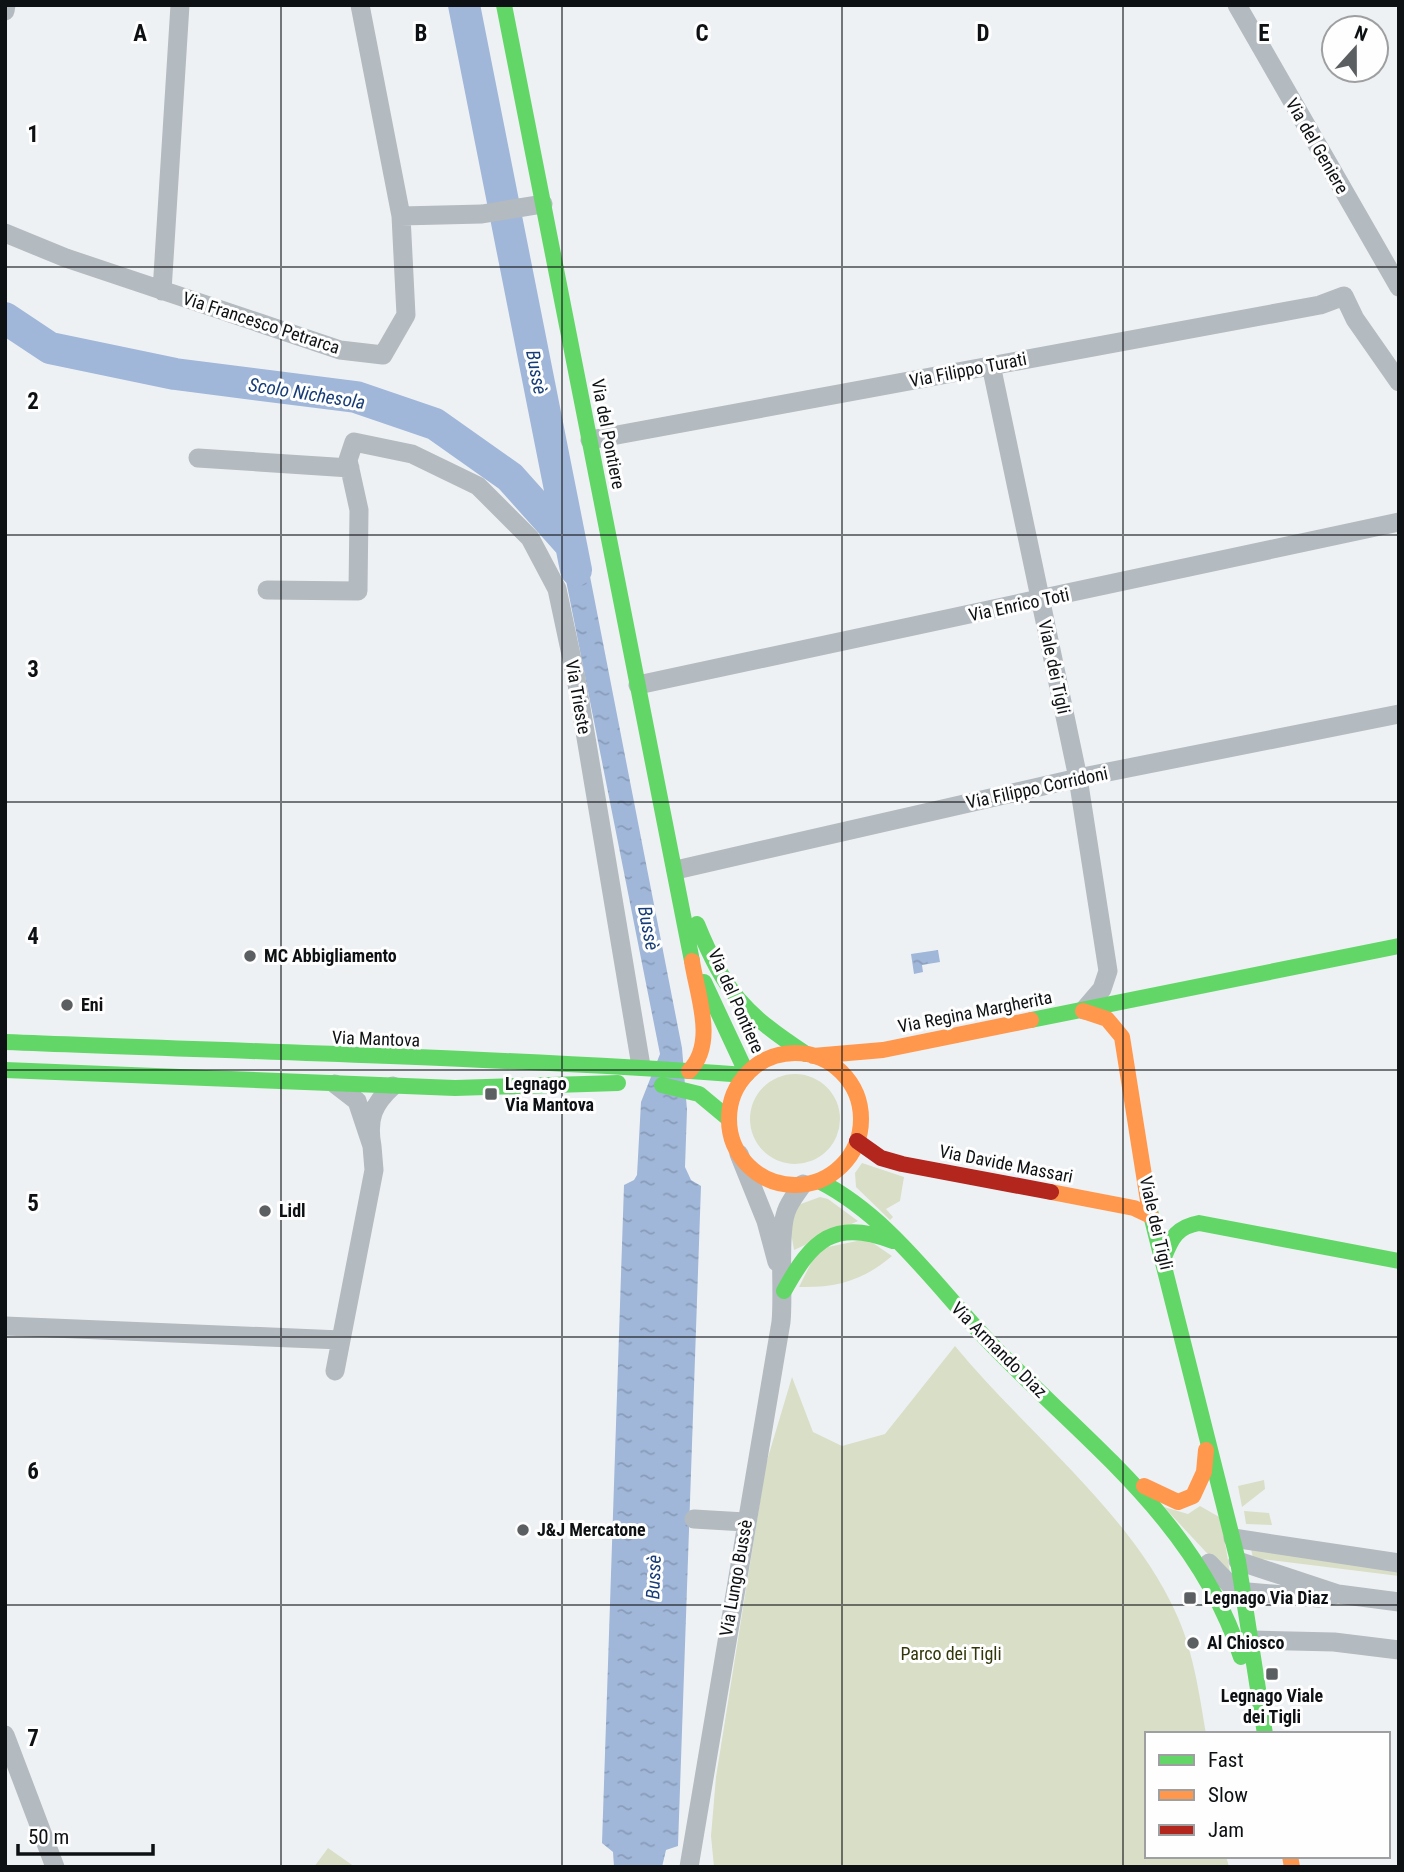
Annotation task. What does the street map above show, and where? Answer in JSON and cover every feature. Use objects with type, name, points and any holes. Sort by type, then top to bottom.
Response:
[{"type":"main road","name":"Via del Pontiere","points":[[504,5],[534,206],[590,440],[689,944],[705,1042],[698,1062],[688,1071]]},
{"type":"main road","name":"Via del Pontiere","points":[[676,870],[709,954],[732,999],[754,1019],[810,1055]]},
{"type":"main road","name":"Via del Pontiere","points":[[689,944],[746,1074]]},
{"type":"main road","name":"Via Regina Margherita","points":[[810,1055],[883,1050],[1399,946]]},
{"type":"main road","points":[[1083,1011],[1097,1014],[1119,1028],[1123,1016],[1140,999]]},
{"type":"main road","name":"Viale dei Tigli","points":[[1119,1028],[1151,1216],[1164,1257],[1238,1561],[1265,1732]]},
{"type":"main road","name":"Via Mantova","points":[[5,1042],[648,1072],[746,1074]]},
{"type":"main road","points":[[787,1053],[810,1055],[837,1069],[851,1083],[859,1102],[861,1121],[857,1141],[845,1161],[811,1182],[788,1184],[762,1176],[739,1154],[729,1119],[731,1102],[746,1074],[769,1058],[787,1053]]},
{"type":"main road","name":"Via Mantova","points":[[5,1070],[483,1088],[563,1083],[648,1072],[712,1101],[729,1119]]},
{"type":"main road","name":"Via Davide Massari","points":[[857,1141],[893,1162],[1134,1208],[1151,1216]]},
{"type":"main road","points":[[1142,1157],[1166,1198]]},
{"type":"main road","name":"Via Armando Diaz","points":[[811,1182],[851,1198],[993,1345],[1132,1480],[1174,1528],[1230,1623],[1258,1702]]},
{"type":"main road","points":[[1181,1213],[1199,1223]]},
{"type":"main road","points":[[1164,1257],[1174,1233],[1182,1225],[1199,1223],[1399,1261]]},
{"type":"main road","points":[[784,1291],[805,1252],[828,1234],[860,1230],[895,1242]]},
{"type":"main road","name":"Viale dei Tigli","points":[[1132,1480],[1178,1502],[1193,1496],[1201,1483],[1205,1464],[1203,1422]]},
{"type":"street","points":[[5,11],[6,5]]},
{"type":"street","name":"Via Francesco Petrarca","points":[[162,291],[180,5]]},
{"type":"street","name":"Via Francesco Petrarca","points":[[5,233],[66,258],[340,350],[383,355],[405,315],[401,216],[359,5]]},
{"type":"street","name":"Via del Geniere","points":[[1237,5],[1399,287]]},
{"type":"street","points":[[401,216],[482,214],[534,206]]},
{"type":"street","name":"Via Filippo Turati","points":[[590,440],[1320,305],[1344,296],[1355,319],[1399,382]]},
{"type":"street","name":"Viale dei Tigli","points":[[991,365],[1078,778],[1108,971]]},
{"type":"street","name":"Via Trieste","points":[[350,468],[348,460],[355,443],[412,454],[478,486],[530,538],[557,589],[576,678],[648,1072]]},
{"type":"street","points":[[198,458],[350,468],[359,510],[358,591],[267,590]]},
{"type":"street","name":"Via Enrico Toti","points":[[638,685],[1399,522]]},
{"type":"street","name":"Via Filippo Corridoni","points":[[676,870],[1078,778],[1399,715]]},
{"type":"street","points":[[1108,971],[1124,991],[1140,999]]},
{"type":"street","points":[[1083,1011],[1102,989],[1108,971]]},
{"type":"street","points":[[334,1083],[357,1101],[372,1146]]},
{"type":"street","points":[[335,1371],[374,1170],[372,1112],[377,1101],[394,1086]]},
{"type":"street","name":"Via Lungo Bussè","points":[[739,1154],[766,1221],[784,1291]]},
{"type":"street","name":"Via Lungo Bussè","points":[[689,1867],[745,1522],[774,1370],[784,1291],[784,1218],[811,1182]]},
{"type":"street","points":[[5,1326],[341,1340]]},
{"type":"street","points":[[694,1520],[745,1522]]},
{"type":"street","name":"Via Armando Diaz","points":[[1174,1528],[1197,1548],[1228,1586],[1244,1593]]},
{"type":"street","points":[[1233,1538],[1399,1563]]},
{"type":"street","points":[[1238,1561],[1338,1594],[1399,1602]]},
{"type":"street","points":[[1244,1593],[1320,1598],[1338,1594]]},
{"type":"street","points":[[1252,1640],[1334,1642],[1399,1650]]},
{"type":"street","points":[[5,1735],[52,1863]]},
{"type":"green space","points":[[795,1074],[812,1077],[827,1087],[837,1102],[840,1119],[837,1136],[827,1151],[812,1161],[795,1164],[778,1161],[763,1151],[753,1136],[750,1119],[753,1102],[763,1087],[778,1077]]},
{"type":"green space","points":[[862,1163],[904,1177],[900,1201],[886,1209],[893,1217],[890,1220],[856,1187],[855,1173]]},
{"type":"green space","points":[[820,1197],[828,1199],[858,1221],[794,1250],[790,1227],[798,1205]]},
{"type":"green space","points":[[867,1239],[892,1256],[871,1271],[849,1281],[826,1286],[799,1287],[818,1249]]},
{"type":"green space","name":"Parco dei Tigli","points":[[955,1346],[1104,1506],[1155,1575],[1175,1611],[1191,1656],[1206,1732],[1145,1732],[1145,1858],[1227,1858],[1229,1867],[714,1867],[711,1836],[716,1777],[766,1464],[792,1377],[813,1432],[842,1446],[885,1434]]},
{"type":"green space","points":[[1264,1480],[1265,1489],[1242,1507],[1238,1486]]},
{"type":"green space","points":[[1200,1506],[1221,1518],[1231,1579],[1164,1507],[1188,1514]]},
{"type":"green space","points":[[1244,1511],[1269,1513],[1272,1525],[1246,1524]]},
{"type":"green space","points":[[1251,1549],[1399,1569],[1399,1576],[1253,1558]]},
{"type":"green space","points":[[328,1848],[355,1867],[314,1867]]},
{"type":"water","points":[[580,525],[682,1048],[687,1110],[685,1167],[691,1180],[701,1186],[678,1846],[666,1850],[662,1867],[614,1867],[613,1852],[602,1843],[624,1185],[634,1180],[637,1175],[641,1102],[660,1054],[556,530]]},
{"type":"water","points":[[938,950],[940,962],[922,965],[923,972],[914,974],[911,954]]},
{"type":"waterway","name":"Bussè","points":[[464,5],[576,570]]},
{"type":"waterway","name":"Scolo Nichesola","points":[[5,318],[50,348],[175,374],[356,397],[435,424],[510,477],[570,544]]},
{"type":"traffic: fast","points":[[504,5],[692,961]]},
{"type":"traffic: fast","points":[[697,924],[717,968],[739,1000],[767,1026],[806,1054]]},
{"type":"traffic: fast","points":[[1031,1020],[1399,946]]},
{"type":"traffic: fast","points":[[704,982],[747,1074]]},
{"type":"traffic: fast","points":[[5,1042],[468,1059],[745,1075]]},
{"type":"traffic: fast","points":[[5,1070],[455,1088],[618,1083]]},
{"type":"traffic: fast","points":[[662,1085],[699,1094],[729,1119]]},
{"type":"traffic: fast","points":[[819,1181],[845,1196],[891,1234],[992,1345],[1136,1487],[1197,1565],[1222,1609],[1241,1657]]},
{"type":"traffic: fast","points":[[1149,1207],[1238,1561],[1265,1732]]},
{"type":"traffic: fast","points":[[1164,1257],[1180,1230],[1199,1223],[1399,1261]]},
{"type":"traffic: fast","points":[[784,1291],[805,1258],[827,1238],[840,1233],[855,1232],[873,1234],[893,1241]]},
{"type":"traffic: slow","points":[[689,1071],[697,1060],[704,1033],[692,961]]},
{"type":"traffic: slow","points":[[1083,1011],[1107,1019],[1122,1037],[1149,1207]]},
{"type":"traffic: slow","points":[[813,1056],[883,1050],[1031,1020]]},
{"type":"traffic: slow","points":[[795,1053],[820,1058],[841,1073],[856,1094],[861,1119],[856,1144],[841,1165],[820,1180],[795,1185],[770,1180],[749,1165],[734,1144],[729,1119],[734,1094],[749,1073],[770,1058],[795,1053]]},
{"type":"traffic: slow","points":[[1051,1192],[1134,1208],[1151,1216]]},
{"type":"traffic: slow","points":[[1144,1486],[1178,1502],[1193,1496],[1204,1472],[1206,1450]]},
{"type":"traffic: slow","points":[[1290,1858],[1292,1867]]},
{"type":"traffic: jam","points":[[857,1141],[881,1158],[902,1164],[1051,1192]]},
{"type":"place","name":"MC Abbigliamento","points":[[250,956]]},
{"type":"place","name":"Eni","points":[[67,1005]]},
{"type":"place","name":"Legnago Via Mantova","points":[[491,1094]]},
{"type":"place","name":"Lidl","points":[[265,1211]]},
{"type":"place","name":"J&J Mercatone","points":[[523,1530]]},
{"type":"place","name":"Legnago Via Diaz","points":[[1190,1598]]},
{"type":"place","name":"Al Chiosco","points":[[1193,1643]]},
{"type":"place","name":"Legnago Viale dei Tigli","points":[[1272,1674]]}]
